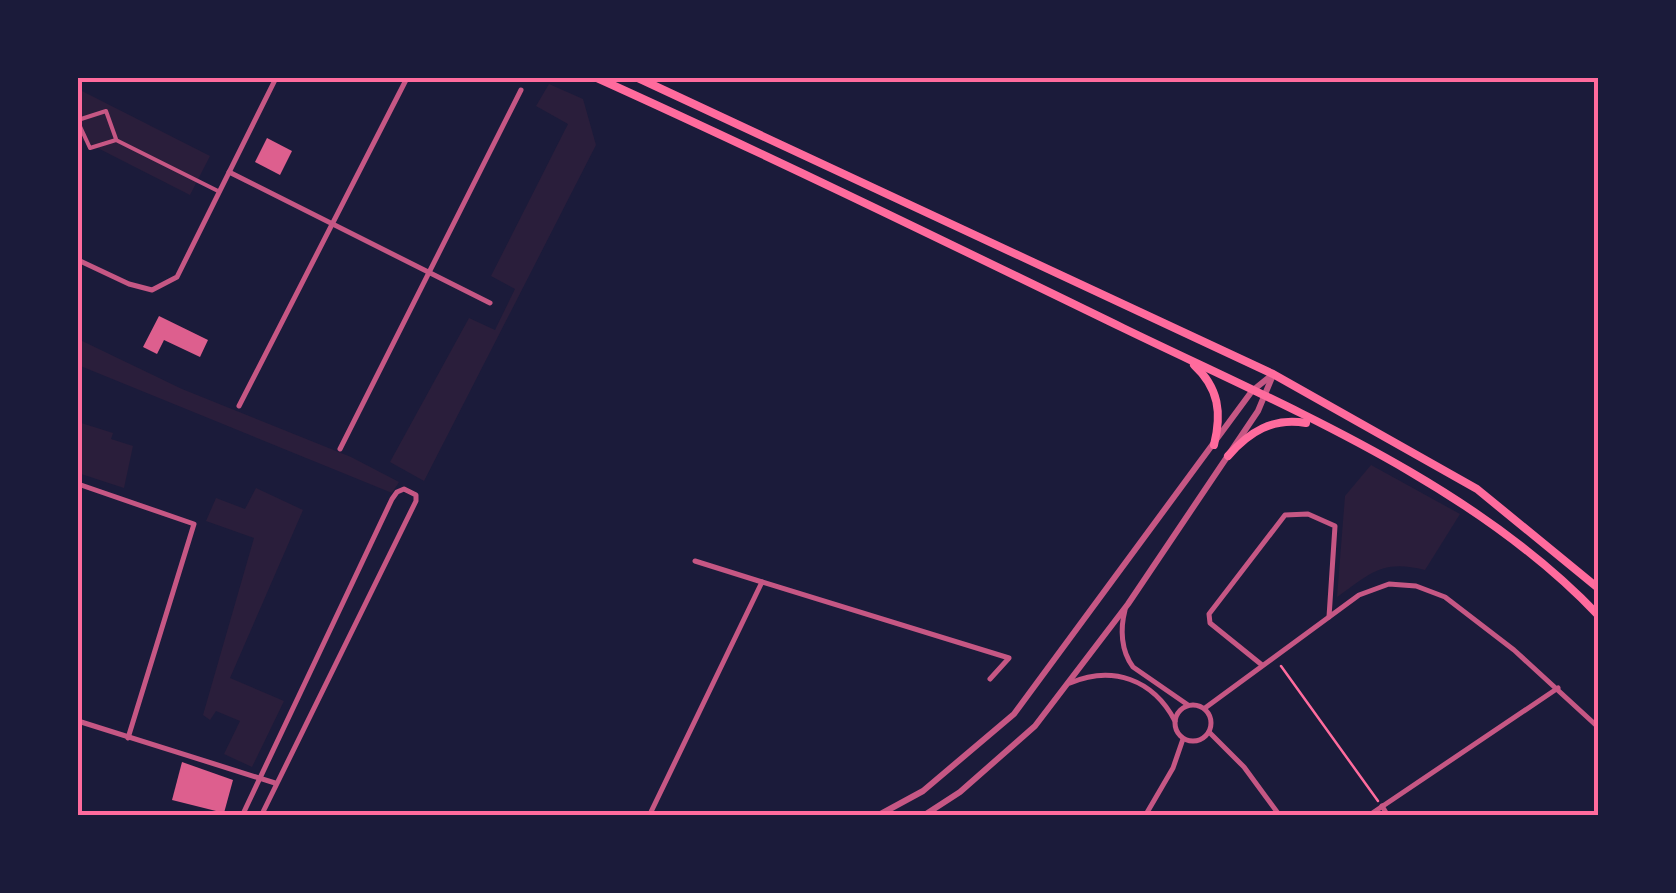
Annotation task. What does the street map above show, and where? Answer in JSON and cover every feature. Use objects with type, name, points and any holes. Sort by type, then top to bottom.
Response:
[{"type":"main road","points":[[597,78],[1186,358],[1328,430],[1466,505],[1562,581],[1598,615]]},
{"type":"main road","points":[[638,78],[1273,374],[1477,489],[1598,588]]},
{"type":"main road","points":[[1186,358],[1206,376],[1215,394],[1219,416],[1214,445]]},
{"type":"main road","points":[[1228,456],[1250,435],[1274,422],[1303,422],[1328,430]]},
{"type":"street","points":[[78,260],[129,284],[152,290],[177,277],[276,78]]},
{"type":"street","points":[[239,406],[407,78]]},
{"type":"street","points":[[340,448],[521,90]]},
{"type":"street","points":[[116,140],[106,111],[78,121],[90,148],[116,140],[219,191]]},
{"type":"street","points":[[229,172],[490,303]]},
{"type":"street","points":[[877,816],[923,791],[1014,714],[1252,391],[1273,374]]},
{"type":"street","points":[[924,816],[1012,750],[1070,683],[1228,456],[1265,398],[1273,374]]},
{"type":"street","points":[[78,484],[194,524],[128,738]]},
{"type":"street","points":[[242,816],[392,500],[404,488],[416,495],[416,501],[261,816]]},
{"type":"street","points":[[1262,666],[1210,623],[1210,614],[1285,516],[1296,512],[1308,514],[1335,526],[1329,616]]},
{"type":"street","points":[[694,561],[1009,658],[990,679]]},
{"type":"street","points":[[649,816],[762,582]]},
{"type":"street","points":[[1204,708],[1370,588],[1389,584],[1416,586],[1445,597],[1558,688],[1598,727]]},
{"type":"street","points":[[1070,683],[1086,676],[1120,674],[1164,703],[1176,731],[1184,738],[1200,740],[1209,732],[1211,717],[1204,708],[1188,705],[1133,667],[1127,658],[1121,634],[1128,604]]},
{"type":"street","points":[[1368,816],[1558,688]]},
{"type":"street","points":[[1174,722],[1179,711],[1188,705]]},
{"type":"street","points":[[78,722],[276,783]]},
{"type":"street","points":[[1209,732],[1244,767],[1280,816]]},
{"type":"street","points":[[1144,816],[1174,768],[1184,738]]},
{"type":"street","points":[[1382,806],[1388,816]]},
{"type":"path","points":[[1274,656],[1382,806]]},
{"type":"shaded area","points":[[549,84],[583,99],[596,145],[424,481],[390,462],[469,318],[495,330],[515,289],[491,276],[568,124],[536,106]]},
{"type":"shaded area","points":[[78,89],[210,156],[190,195],[78,138]]},
{"type":"shaded area","points":[[78,339],[182,389],[351,457],[399,482],[392,493],[78,365]]},
{"type":"shaded area","points":[[78,422],[113,433],[111,439],[133,446],[124,488],[78,473]]},
{"type":"shaded area","points":[[1371,465],[1460,514],[1425,570],[1387,567],[1337,597],[1345,496]]},
{"type":"shaded area","points":[[256,488],[303,510],[230,678],[284,701],[252,767],[224,754],[240,721],[216,711],[210,720],[203,715],[254,538],[206,521],[216,498],[245,509]]},
{"type":"building","points":[[267,138],[292,151],[280,175],[255,162]]},
{"type":"building","points":[[159,316],[208,340],[200,357],[164,340],[157,354],[143,347]]},
{"type":"building","points":[[182,762],[233,780],[224,813],[172,800]]}]
